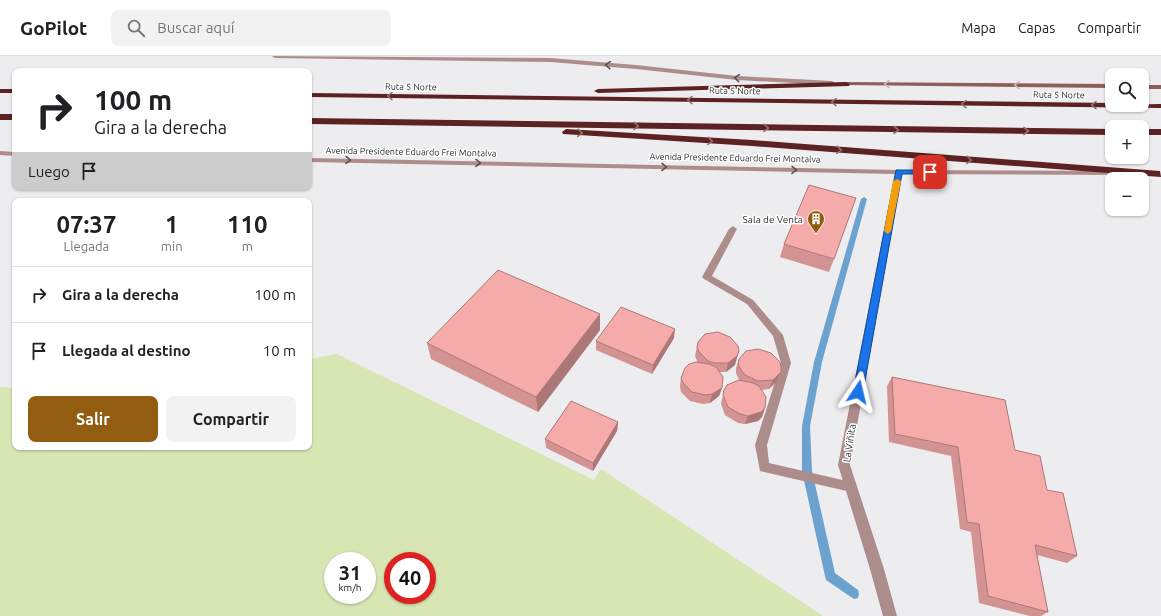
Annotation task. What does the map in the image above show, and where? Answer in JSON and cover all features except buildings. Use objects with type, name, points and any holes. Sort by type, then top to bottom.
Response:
[{"type":"highway","points":[[429,97],[702,87],[846,84]]},
{"type":"highway","points":[[0,91],[12,91]]},
{"type":"highway","name":"Ruta 5 Norte","points":[[312,95],[1161,106]]},
{"type":"highway","points":[[0,117],[12,118]]},
{"type":"highway","points":[[312,121],[1105,132]]},
{"type":"highway","points":[[401,122],[752,143],[1161,174]]},
{"type":"highway","points":[[1149,132],[1161,132]]},
{"type":"main road","points":[[846,84],[1105,86]]},
{"type":"main road","points":[[1149,87],[1161,87]]},
{"type":"street","points":[[275,56],[550,60],[636,67],[737,78],[846,84]]},
{"type":"street","points":[[0,153],[12,154]]},
{"type":"street","name":"Avenida Presidente Eduardo Frei Montalva","points":[[312,160],[899,172],[1161,174]]},
{"type":"street","name":"La Viñita","points":[[890,616],[844,465],[899,172]]},
{"type":"street","points":[[733,229],[707,277],[750,302],[778,335],[786,363],[761,446],[764,468],[851,487]]},
{"type":"green space","points":[[337,354],[594,480],[601,469],[823,616],[0,616],[0,387],[12,388],[12,450],[312,450],[312,358]]},
{"type":"waterway","points":[[854,594],[830,576],[807,471],[806,426],[818,362],[864,199]]},
{"type":"slow traffic","points":[[888,231],[897,181]]},
{"type":"place","name":"Sala de Venta","points":[[816,234]]},
{"type":"route","points":[[858,392],[899,172],[930,172]]}]
